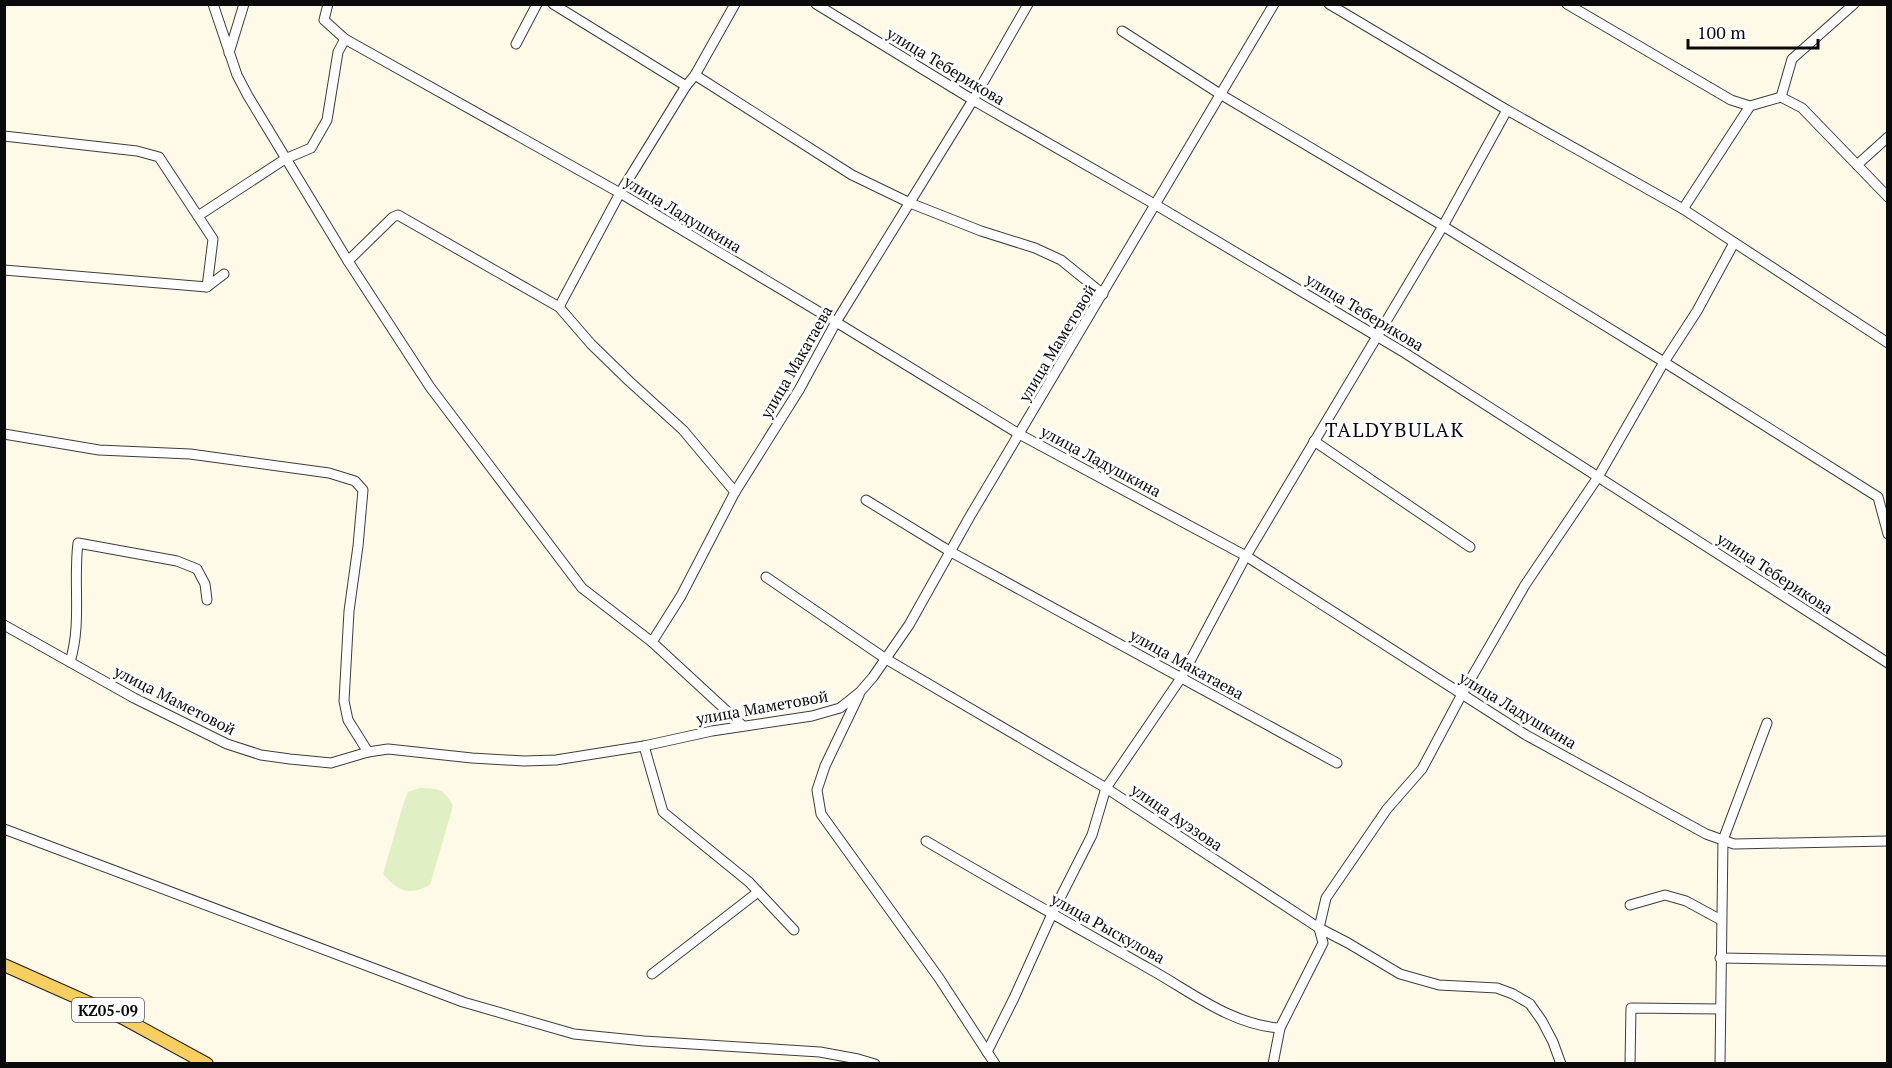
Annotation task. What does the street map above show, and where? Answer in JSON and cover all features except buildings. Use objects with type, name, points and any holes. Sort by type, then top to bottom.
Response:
[{"type":"main road","name":"KZ05-09","points":[[4,964],[123,1018],[207,1064]]},
{"type":"street","points":[[213,4],[237,75],[248,96],[348,261],[430,387],[582,588],[652,642],[743,726]]},
{"type":"street","points":[[230,53],[244,4]]},
{"type":"street","name":"улица Ладушкина","points":[[328,4],[324,20],[345,39],[620,193],[1019,434],[1246,556],[1526,735],[1706,834],[1734,844],[1887,841]]},
{"type":"street","points":[[516,44],[537,4]]},
{"type":"street","points":[[553,4],[686,86]]},
{"type":"street","points":[[560,307],[620,193],[694,75],[735,4]]},
{"type":"street","name":"улица Теберикова","points":[[816,4],[973,100],[1156,205],[1377,337],[1887,663]]},
{"type":"street","name":"улица Макатаева","points":[[652,642],[681,596],[735,492],[799,390],[836,322],[973,100],[1028,4]]},
{"type":"street","name":"улица Маметовой","points":[[4,625],[134,698],[227,744],[261,755],[331,763],[368,752],[388,749],[472,758],[556,760],[644,746],[712,731],[812,716],[840,708],[860,692],[909,625],[1019,434],[1274,4]]},
{"type":"street","points":[[1329,4],[1507,110],[1683,209],[1887,343]]},
{"type":"street","points":[[1567,4],[1731,100],[1750,106],[1781,97],[1802,108],[1887,197]]},
{"type":"street","points":[[1781,97],[1792,59],[1854,4]]},
{"type":"street","points":[[1122,31],[1220,94],[1443,226],[1664,362],[1878,497],[1887,534]]},
{"type":"street","points":[[198,216],[285,159],[311,148],[327,120],[338,51],[345,39]]},
{"type":"street","points":[[694,75],[852,175],[910,203],[1061,260],[1103,294]]},
{"type":"street","points":[[1683,209],[1750,106]]},
{"type":"street","points":[[987,1052],[1092,835],[1106,788],[1181,678],[1246,556],[1443,226],[1507,110]]},
{"type":"street","points":[[4,136],[137,151],[159,157],[213,239],[207,287]]},
{"type":"street","points":[[1857,165],[1887,137]]},
{"type":"street","points":[[348,261],[398,215],[560,307],[591,344],[683,430],[735,492]]},
{"type":"street","points":[[1273,1064],[1280,1028],[1323,943],[1319,928],[1326,898],[1388,809],[1422,769],[1461,694],[1525,585],[1598,477],[1664,362],[1697,311],[1734,243]]},
{"type":"street","points":[[4,270],[207,287],[224,274]]},
{"type":"street","points":[[4,434],[99,450],[190,454],[329,473],[355,481],[363,490],[349,611],[344,701],[348,720],[368,752]]},
{"type":"street","points":[[1314,441],[1470,547]]},
{"type":"street","name":"улица Макатаева","points":[[866,500],[951,552],[1337,764]]},
{"type":"street","points":[[70,662],[75,648],[77,615],[75,564],[78,543],[177,561],[196,569],[205,584],[207,600]]},
{"type":"street","name":"улица Ауэзова","points":[[766,577],[886,659],[1106,788],[1319,928],[1400,974],[1439,985],[1497,988],[1530,1004],[1553,1042],[1561,1064]]},
{"type":"street","points":[[860,692],[825,766],[817,790],[820,814],[939,978],[995,1064]]},
{"type":"street","points":[[1720,1064],[1723,840],[1767,723]]},
{"type":"street","points":[[644,746],[663,812],[717,855],[758,892],[794,930]]},
{"type":"street","points":[[4,829],[463,1002],[574,1034],[644,1041],[820,1052],[875,1064]]},
{"type":"street","name":"улица Рыскулова","points":[[926,841],[1181,986],[1227,1015],[1265,1027],[1280,1028]]},
{"type":"street","points":[[652,974],[758,892]]},
{"type":"street","points":[[1630,905],[1665,895],[1686,901],[1721,920]]},
{"type":"street","points":[[1720,958],[1887,961]]},
{"type":"street","points":[[1630,1064],[1631,1008],[1720,1009]]},
{"type":"green space","points":[[420,788],[432,788],[444,793],[453,806],[430,885],[410,891],[394,885],[383,874],[408,792]]},
{"type":"district","name":"TALDYBULAK","points":[[1395,429]]}]
